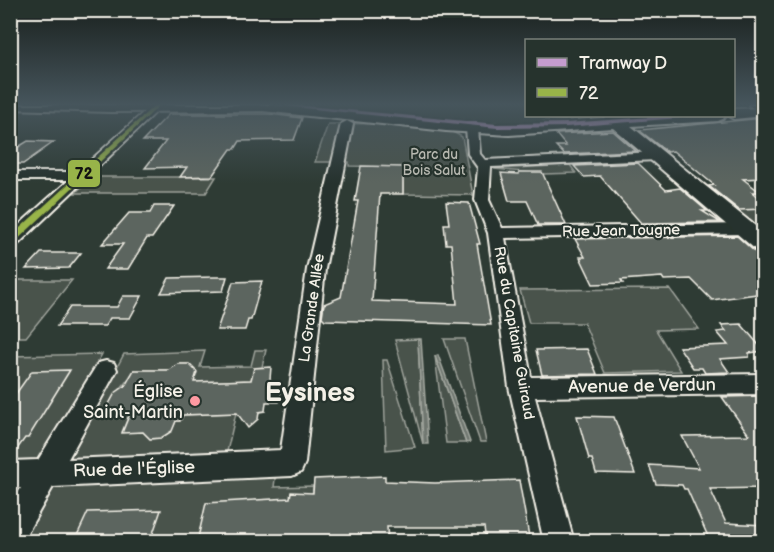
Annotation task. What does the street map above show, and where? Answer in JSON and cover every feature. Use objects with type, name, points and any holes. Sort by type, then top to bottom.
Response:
[{"type":"street","points":[[10,242],[131,131]]},
{"type":"street","name":"La Grande Allée","points":[[224,466],[292,463],[316,269],[346,131]]},
{"type":"street","name":"Rue du Capitaine Guiraud","points":[[472,131],[474,154],[485,168],[482,200],[496,233],[521,387],[559,542]]},
{"type":"street","points":[[627,131],[764,245]]},
{"type":"street","points":[[483,164],[657,156]]},
{"type":"street","points":[[10,176],[82,176]]},
{"type":"street","name":"Rue Jean Tougne","points":[[496,233],[745,229]]},
{"type":"street","name":"Rue de l'Église","points":[[45,473],[106,370]]},
{"type":"street","name":"Avenue de Verdun","points":[[521,387],[764,384]]},
{"type":"street","name":"Rue de l'Église","points":[[10,475],[224,466]]},
{"type":"street","points":[[10,534],[45,473]]},
{"type":"green space","name":"Parc du Bois Salut","points":[[326,131],[445,131],[462,137],[473,195],[403,194],[403,167],[349,166],[349,162],[315,162]]},
{"type":"green space","points":[[570,165],[576,173],[543,174],[494,169]]},
{"type":"green space","points":[[92,177],[216,177],[206,193],[75,193]]},
{"type":"green space","points":[[763,194],[763,225],[750,227],[714,196]]},
{"type":"green space","points":[[11,280],[72,280],[26,337],[11,337]]},
{"type":"green space","points":[[670,289],[699,329],[656,330],[681,371],[605,373],[584,323],[529,323],[520,290]]},
{"type":"green space","points":[[418,339],[423,444],[395,340]]},
{"type":"green space","points":[[444,339],[465,339],[486,442],[480,442]]},
{"type":"green space","points":[[255,350],[266,350],[262,367],[254,368],[251,380],[194,382],[194,370],[189,364],[178,364],[169,370],[134,370],[108,406],[114,413],[130,413],[122,432],[143,432],[150,439],[166,434],[183,415],[236,413],[222,473],[276,471],[274,487],[313,486],[309,541],[295,493],[291,493],[289,506],[207,503],[197,541],[11,541],[10,356],[102,354],[93,370],[116,369],[124,354],[205,351],[200,367],[251,366]]},
{"type":"green space","points":[[435,356],[466,443],[446,443]]},
{"type":"green space","points":[[383,360],[387,360],[415,447],[386,450]]},
{"type":"shaded area","points":[[418,339],[421,339],[428,444],[423,444]]},
{"type":"shaded area","points":[[438,355],[470,442],[466,443],[435,356]]},
{"type":"building","points":[[153,131],[297,131],[294,140],[240,141],[235,149],[231,149],[212,176],[180,177],[187,167],[145,168],[166,141],[143,141]]},
{"type":"building","points":[[613,131],[636,151],[564,154],[556,146],[566,146],[556,134]]},
{"type":"building","points":[[640,131],[764,131],[764,178],[743,179],[760,192],[752,192],[764,203],[764,209],[739,210],[709,186],[714,185],[673,151],[667,152]]},
{"type":"building","points":[[28,141],[54,142],[23,164],[10,164],[10,152]]},
{"type":"building","points":[[638,163],[666,190],[680,188],[707,211],[702,211],[720,222],[641,223],[600,176],[584,177],[574,166]]},
{"type":"building","points":[[361,166],[403,167],[403,194],[380,194],[372,301],[457,304],[451,244],[446,244],[444,224],[449,224],[446,202],[469,203],[480,244],[477,244],[491,325],[325,320],[322,317],[324,304],[341,297],[358,201],[355,201]]},
{"type":"building","points":[[519,172],[542,172],[566,225],[538,225],[527,201],[509,201],[501,173],[519,174]]},
{"type":"building","points":[[154,206],[174,206],[152,238],[147,238],[128,269],[105,269],[123,244],[102,244],[129,213],[150,213]]},
{"type":"building","points":[[737,236],[755,252],[764,255],[764,293],[712,300],[691,279],[664,280],[662,277],[621,280],[623,283],[593,284],[580,257],[585,257],[575,239]]},
{"type":"building","points":[[41,253],[81,253],[69,268],[26,269]]},
{"type":"building","points":[[227,277],[223,291],[161,293],[169,278]]},
{"type":"building","points":[[262,281],[251,320],[248,320],[245,330],[217,330],[233,282]]},
{"type":"building","points":[[123,296],[142,296],[130,318],[110,318],[105,326],[57,326],[70,307],[117,307]]},
{"type":"building","points":[[741,324],[764,351],[749,353],[749,357],[720,359],[729,372],[705,373],[702,368],[693,368],[679,347],[728,345],[717,332],[726,331],[721,325]]},
{"type":"building","points":[[587,349],[597,374],[542,375],[536,350]]},
{"type":"building","name":"Église Saint-Martin","points":[[178,364],[189,364],[197,372],[194,382],[251,380],[254,368],[271,367],[270,379],[281,390],[279,402],[266,402],[265,411],[259,412],[258,419],[248,428],[237,413],[183,415],[180,421],[176,421],[172,431],[161,438],[150,439],[143,432],[122,433],[130,413],[114,413],[108,406],[115,393],[125,386],[134,370],[169,370]]},
{"type":"building","points":[[70,370],[28,438],[25,438],[10,459],[10,402],[32,371]]},
{"type":"building","points":[[764,396],[764,488],[710,489],[726,523],[764,525],[764,541],[710,541],[687,489],[684,489],[682,485],[656,484],[649,465],[699,468],[682,436],[749,435],[722,397]]},
{"type":"building","points":[[577,416],[614,417],[635,474],[596,473],[592,459],[589,459]]},
{"type":"building","points":[[385,476],[385,481],[435,483],[519,480],[530,542],[486,542],[484,527],[387,527],[388,542],[197,542],[206,503],[290,498],[291,492],[313,493],[314,479]]},
{"type":"building","points":[[161,510],[150,542],[74,542],[88,512]]},
{"type":"transit line","name":"72","points":[[10,242],[130,131]]},
{"type":"place","name":"Église Saint-Martin","points":[[195,401]]},
{"type":"district","name":"Eysines","points":[[310,393]]}]
